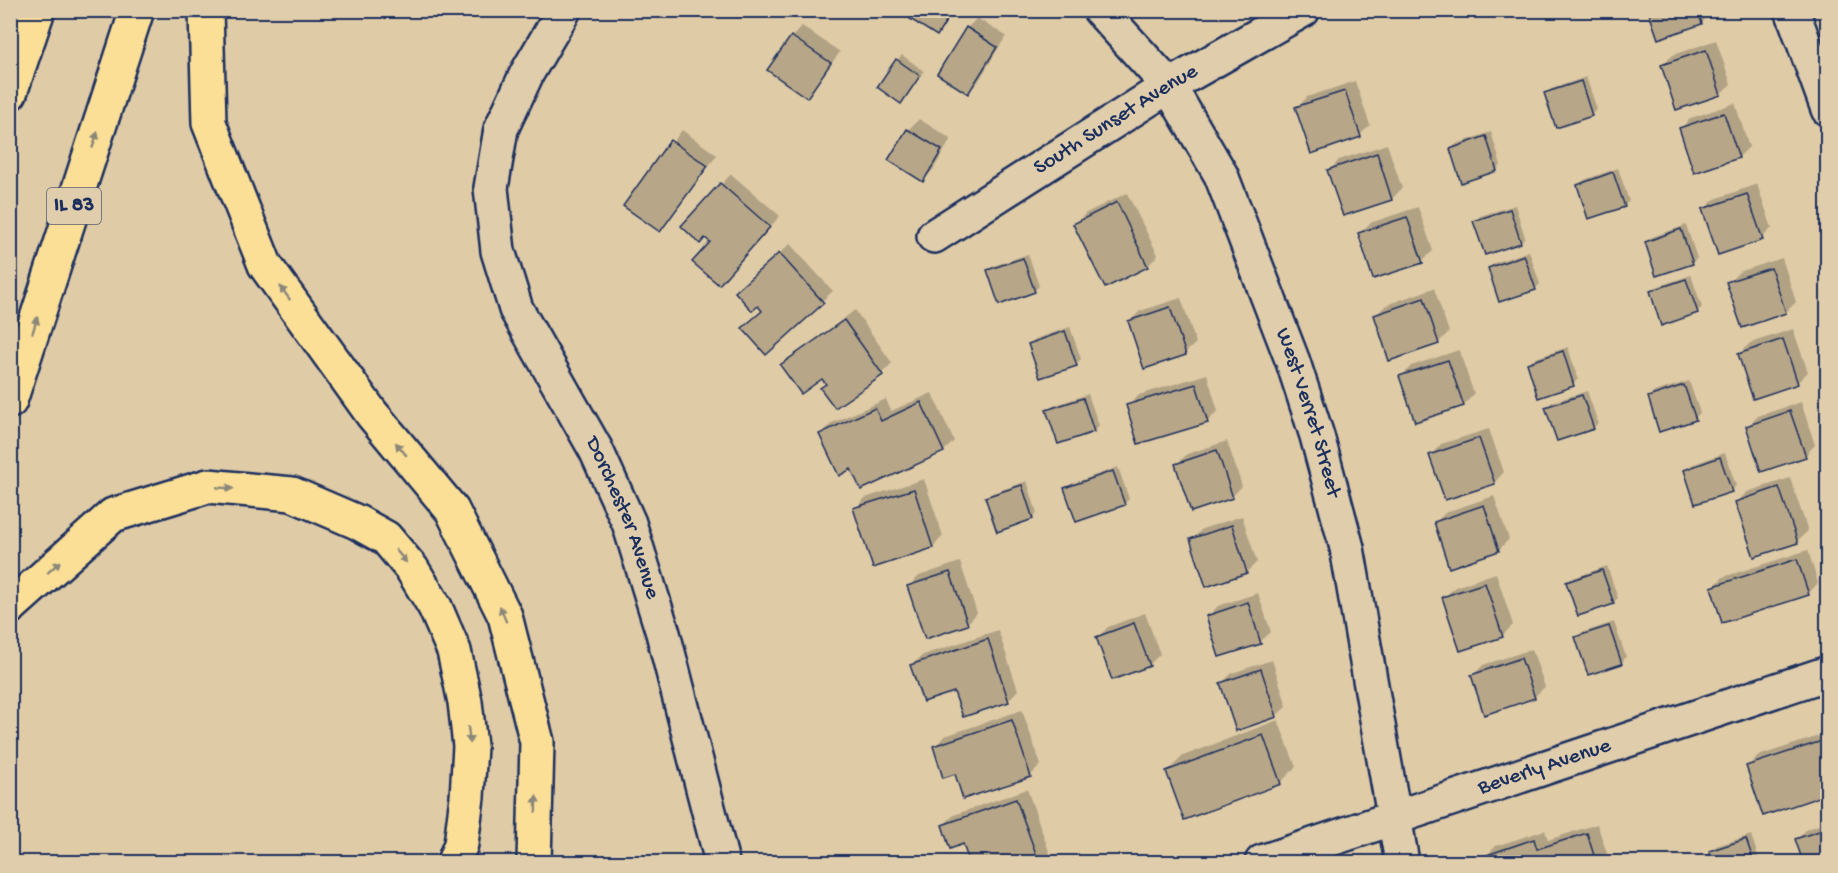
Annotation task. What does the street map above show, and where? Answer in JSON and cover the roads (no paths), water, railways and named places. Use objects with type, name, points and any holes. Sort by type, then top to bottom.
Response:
[{"type":"highway","points":[[10,93],[38,10]]},
{"type":"highway","name":"IL 83","points":[[10,401],[137,10]]},
{"type":"highway","points":[[206,10],[209,123],[265,265],[372,414],[452,510],[505,616],[537,742],[534,862]]},
{"type":"highway","points":[[10,606],[113,515],[208,486],[292,494],[357,522],[386,538],[412,569],[435,607],[454,651],[463,691],[470,746],[461,844],[454,862]]},
{"type":"street","name":"Dorchester Avenue","points":[[564,10],[527,73],[501,129],[491,188],[498,251],[516,309],[596,450],[629,523],[663,633],[722,862]]},
{"type":"street","name":"West Verret Street","points":[[1100,10],[1169,86],[1221,175],[1267,291],[1317,436],[1347,548],[1402,862]]},
{"type":"street","name":"South Sunset Avenue","points":[[934,236],[1169,86],[1303,10]]},
{"type":"street","points":[[1792,10],[1827,110]]},
{"type":"street","name":"Beverly Avenue","points":[[1262,862],[1827,673]]}]
